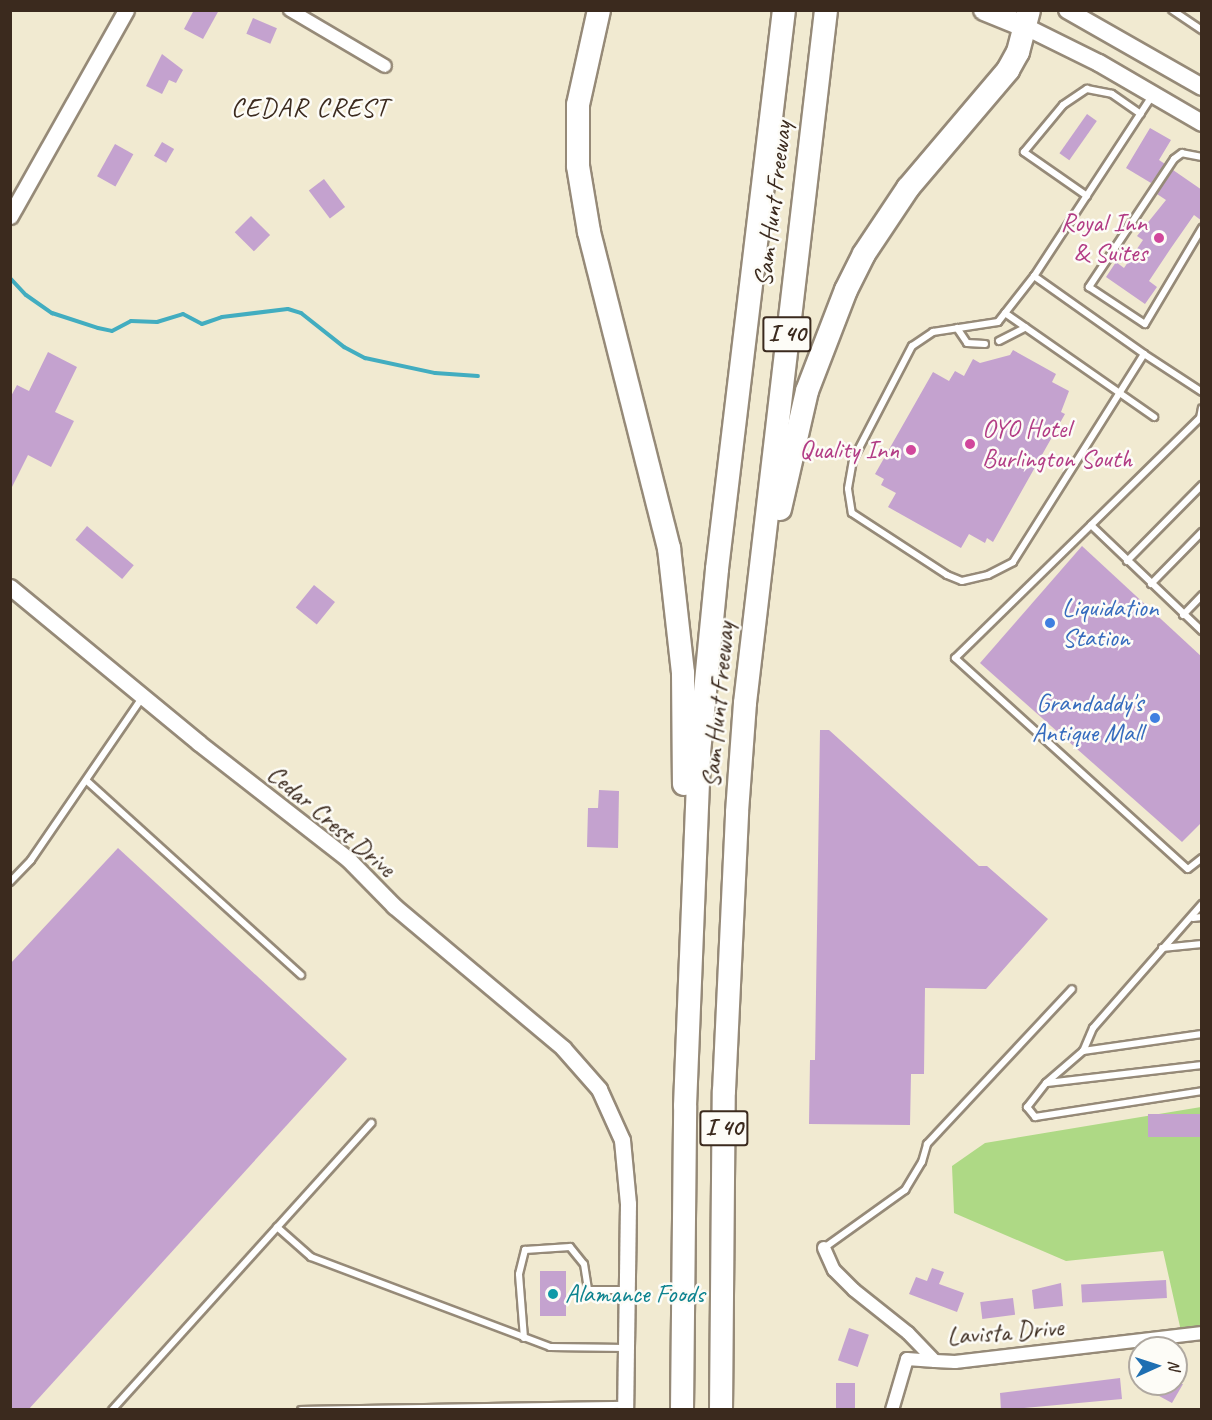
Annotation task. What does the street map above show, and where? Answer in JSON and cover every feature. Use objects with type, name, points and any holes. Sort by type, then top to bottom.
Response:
[{"type":"highway","points":[[599,10],[578,105],[578,166],[589,232],[660,502],[676,587],[683,673],[688,1007]]},
{"type":"highway","name":"Sam Hunt Freeway","points":[[682,1410],[688,1007],[701,730],[784,10]]},
{"type":"highway","name":"Sam Hunt Freeway","points":[[721,1410],[729,951],[750,657],[826,10]]},
{"type":"highway","points":[[750,657],[795,435],[818,358],[846,290],[864,254],[909,188],[1008,70],[1028,19]]},
{"type":"main road","points":[[984,10],[1028,19],[1202,123]]},
{"type":"main road","points":[[1067,10],[1202,87]]},
{"type":"street","points":[[10,216],[126,10]]},
{"type":"street","points":[[290,10],[385,66]]},
{"type":"street","name":"Cedar Crest Drive","points":[[10,587],[143,697],[348,859],[394,906],[563,1048],[609,1104],[623,1151],[628,1204],[627,1290]]},
{"type":"street","name":"Lavista Drive","points":[[824,1248],[834,1270],[847,1284],[908,1333],[935,1361],[955,1362],[1202,1333]]},
{"type":"street","points":[[625,1407],[627,1290]]},
{"type":"street","points":[[891,1410],[907,1359],[935,1361]]},
{"type":"lane","points":[[1172,10],[1202,30]]},
{"type":"lane","points":[[1087,195],[1024,152],[1063,105],[1087,89],[1112,94],[1141,114]]},
{"type":"lane","points":[[1144,354],[1012,562],[988,575],[962,581],[852,513],[848,489],[854,460],[912,346],[933,332],[998,322],[1034,276],[1154,94]]},
{"type":"lane","points":[[1202,157],[1182,153],[1174,159],[1089,287],[1145,324],[1202,228]]},
{"type":"lane","points":[[1034,276],[1202,392]]},
{"type":"lane","points":[[1005,313],[1120,390],[1154,417]]},
{"type":"lane","points":[[999,342],[1026,327]]},
{"type":"lane","points":[[957,328],[967,343],[985,344]]},
{"type":"lane","points":[[1202,408],[1201,419],[955,658],[1188,868],[1202,858]]},
{"type":"lane","points":[[1127,561],[1202,485]]},
{"type":"lane","points":[[1091,525],[1151,585],[1202,631]]},
{"type":"lane","points":[[1151,585],[1202,532]]},
{"type":"lane","points":[[1183,615],[1202,595]]},
{"type":"lane","points":[[10,882],[31,860],[143,697]]},
{"type":"lane","points":[[87,781],[301,975]]},
{"type":"lane","points":[[1202,904],[1093,1028],[1083,1052],[1046,1083],[1027,1107],[1035,1117],[1202,1091]]},
{"type":"lane","points":[[1192,918],[1202,917]]},
{"type":"lane","points":[[1162,948],[1202,944]]},
{"type":"lane","points":[[824,1248],[904,1190],[922,1162],[927,1144],[1072,989]]},
{"type":"lane","points":[[1083,1052],[1202,1034]]},
{"type":"lane","points":[[1046,1083],[1202,1065]]},
{"type":"lane","points":[[111,1410],[370,1123]]},
{"type":"lane","points":[[277,1227],[311,1257],[524,1338],[550,1347],[626,1348]]},
{"type":"lane","points":[[524,1338],[519,1274],[525,1250],[570,1247],[584,1264],[588,1290],[627,1290]]},
{"type":"lane","points":[[302,1410],[625,1407]]},
{"type":"green space","points":[[1201,1107],[1201,1329],[1181,1331],[1163,1251],[1066,1261],[954,1213],[952,1166],[985,1143]]},
{"type":"building","points":[[194,10],[219,10],[203,39],[184,29]]},
{"type":"building","points":[[253,18],[277,28],[270,44],[246,34]]},
{"type":"building","points":[[162,54],[183,70],[176,83],[169,80],[162,94],[146,86]]},
{"type":"building","points":[[1087,114],[1097,121],[1069,160],[1059,153]]},
{"type":"building","points":[[1150,128],[1171,140],[1159,160],[1165,164],[1151,183],[1126,168]]},
{"type":"building","points":[[162,142],[174,149],[166,163],[154,156]]},
{"type":"building","points":[[115,144],[133,154],[115,187],[97,176]]},
{"type":"building","name":"Royal Inn & Suites","points":[[1173,170],[1202,190],[1202,221],[1194,215],[1171,248],[1149,281],[1157,287],[1145,304],[1106,277],[1116,262],[1124,268],[1143,240],[1137,236],[1166,200],[1157,194]]},
{"type":"building","points":[[324,179],[345,207],[330,218],[309,190]]},
{"type":"building","points":[[251,216],[270,235],[254,251],[235,232]]},
{"type":"building","name":"Quality Inn","points":[[1013,350],[1056,374],[1052,382],[1069,391],[1061,412],[1065,414],[993,542],[987,538],[985,543],[969,534],[961,548],[888,507],[896,493],[881,485],[884,479],[875,474],[933,372],[949,381],[955,371],[964,376],[973,359],[980,363],[1010,355]]},
{"type":"building","points":[[48,352],[77,367],[55,412],[74,421],[51,467],[28,455],[10,491],[10,398],[17,385],[29,391]]},
{"type":"building","points":[[87,526],[134,565],[122,579],[75,540]]},
{"type":"building","points":[[1082,546],[1202,657],[1202,822],[1182,842],[980,663]]},
{"type":"building","points":[[314,585],[335,602],[317,625],[296,608]]},
{"type":"building","points":[[820,730],[829,730],[979,866],[987,866],[1048,919],[986,989],[925,988],[924,1074],[911,1074],[910,1125],[809,1124],[810,1060],[815,1060]]},
{"type":"building","points":[[599,790],[619,791],[618,848],[587,847],[588,808],[598,808]]},
{"type":"building","points":[[118,848],[347,1059],[28,1410],[10,1410],[10,964]]},
{"type":"building","points":[[1148,1114],[1202,1114],[1202,1137],[1148,1137]]},
{"type":"building","points":[[932,1268],[944,1272],[939,1284],[964,1293],[957,1312],[909,1294],[916,1277],[927,1281]]},
{"type":"building","name":"Alamance Foods","points":[[540,1271],[566,1271],[566,1316],[540,1316]]},
{"type":"building","points":[[1166,1280],[1167,1298],[1082,1302],[1081,1284]]},
{"type":"building","points":[[1061,1283],[1063,1306],[1034,1309],[1032,1290]]},
{"type":"building","points":[[1013,1298],[1015,1315],[982,1319],[980,1302]]},
{"type":"building","points":[[849,1328],[869,1335],[858,1367],[838,1360]]},
{"type":"building","points":[[1120,1378],[1122,1399],[1001,1410],[1000,1393]]},
{"type":"building","points":[[836,1383],[855,1383],[855,1410],[836,1410]]},
{"type":"building","points":[[1159,1396],[1176,1396],[1172,1403]]},
{"type":"waterway","points":[[10,278],[26,295],[52,313],[112,331],[131,321],[157,322],[183,314],[202,324],[222,317],[288,309],[301,313],[344,347],[365,358],[435,373],[478,376]]},
{"type":"place","name":"Royal Inn & Suites","points":[[1159,238]]},
{"type":"place","name":"OYO Hotel Burlington South","points":[[970,444]]},
{"type":"place","name":"Quality Inn","points":[[911,450]]},
{"type":"place","name":"Liquidation Station","points":[[1050,623]]},
{"type":"place","name":"Grandaddy's Antique Mall","points":[[1155,718]]},
{"type":"place","name":"Alamance Foods","points":[[553,1294]]},
{"type":"district","name":"CEDAR CREST","points":[[310,108]]}]
